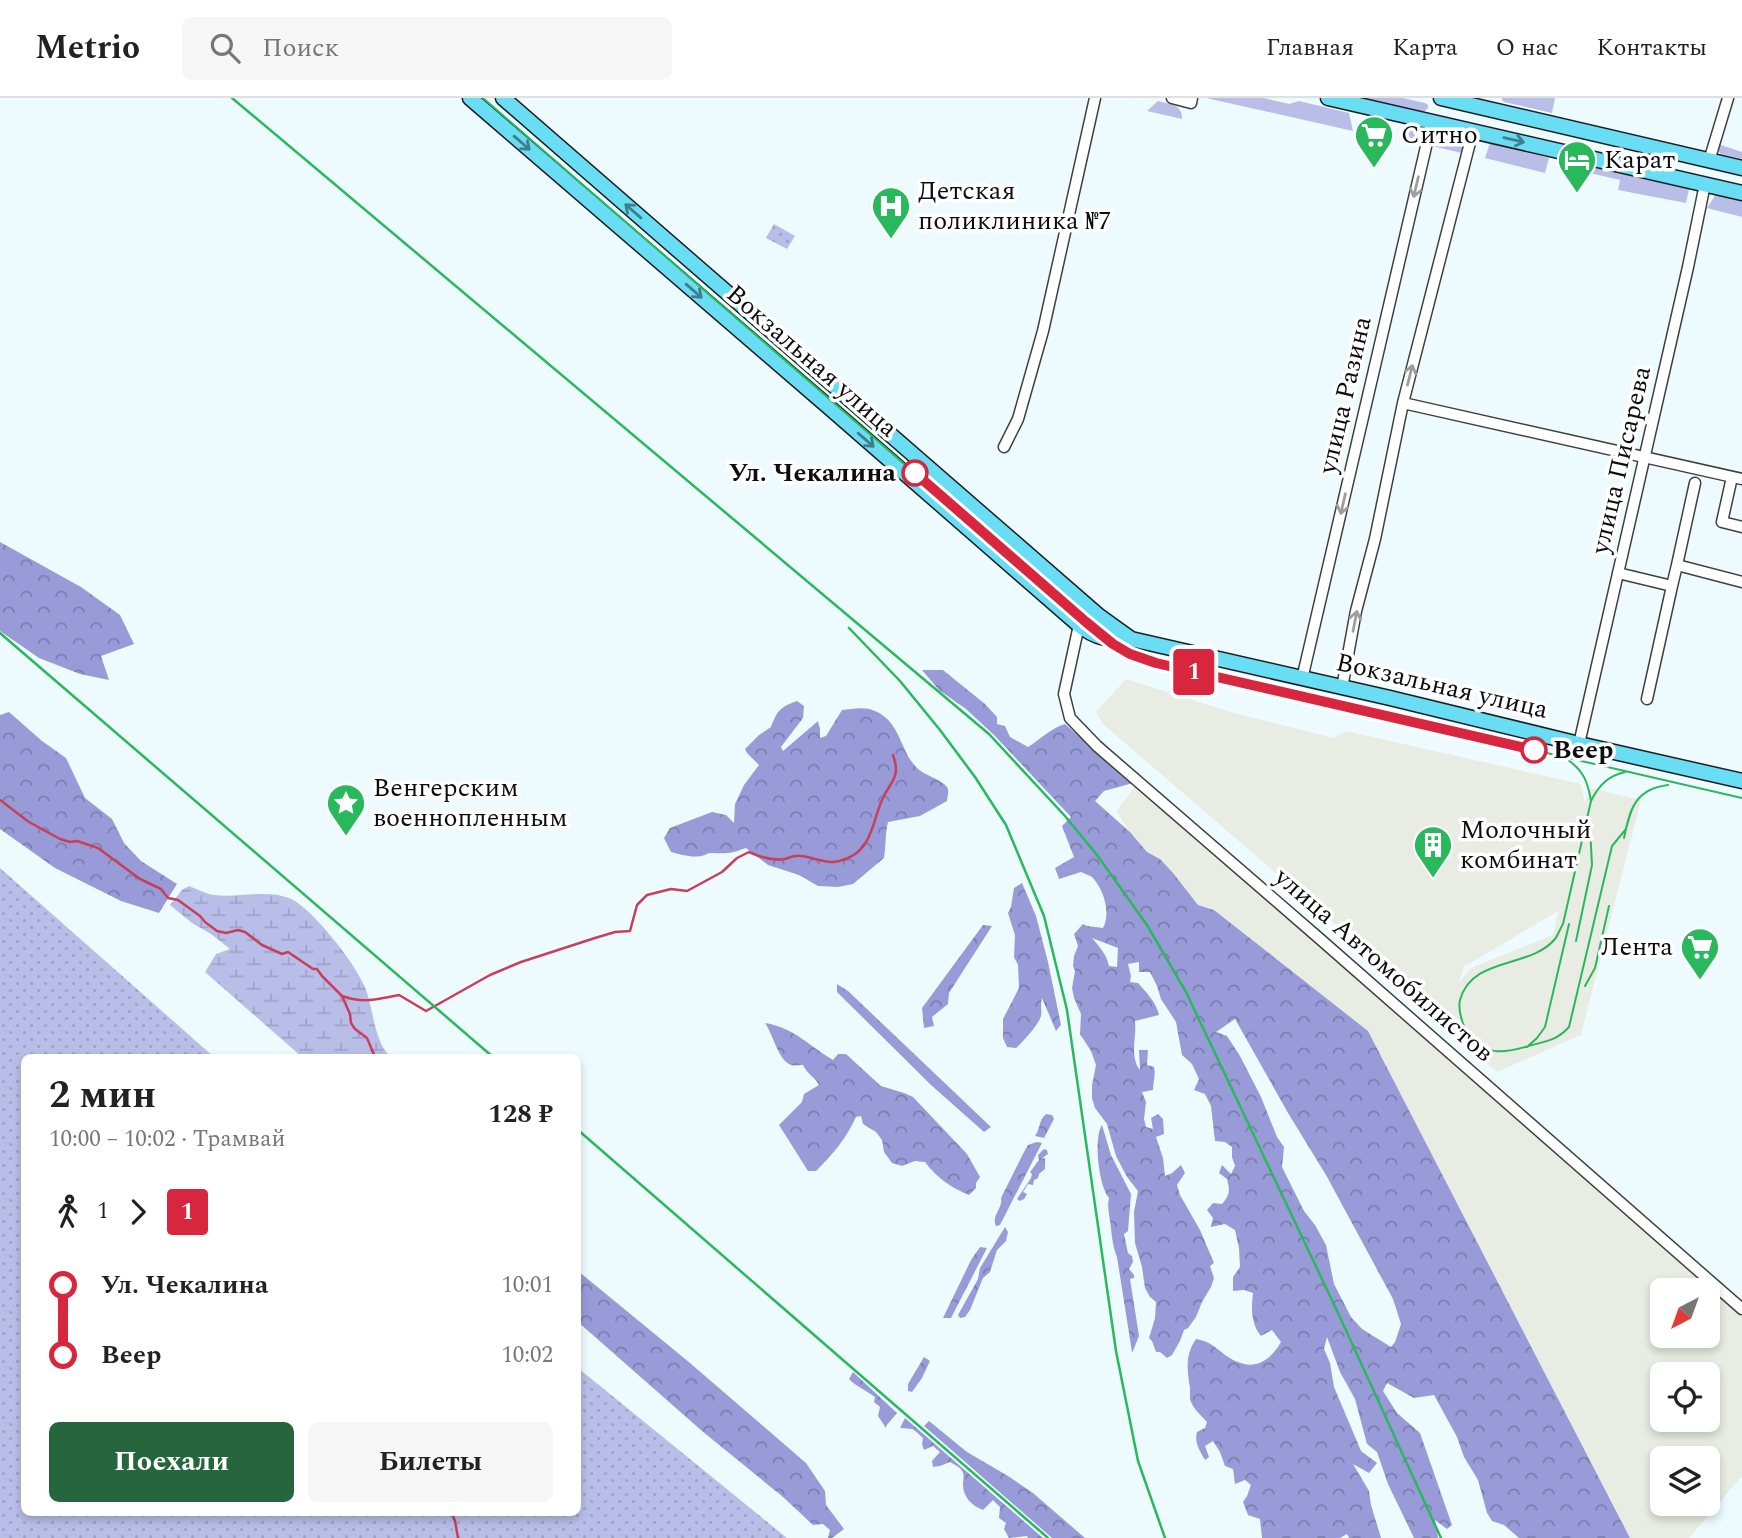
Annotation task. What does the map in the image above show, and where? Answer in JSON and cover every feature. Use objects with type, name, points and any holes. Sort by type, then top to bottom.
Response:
[{"type":"main road","name":"Вокзальная улица","points":[[470,98],[1085,630],[1101,638],[1130,639],[1742,781]]},
{"type":"main road","name":"Вокзальная улица","points":[[503,98],[1130,639]]},
{"type":"main road","points":[[1328,98],[1742,193]]},
{"type":"main road","points":[[1432,121],[1439,98],[1482,103],[1742,168]]},
{"type":"main road","points":[[1473,131],[1482,103]]},
{"type":"street","points":[[1004,447],[1018,419],[1043,331],[1095,98]]},
{"type":"street","points":[[1172,98],[1191,103],[1192,98]]},
{"type":"street","points":[[1709,160],[1728,98]]},
{"type":"street","name":"улица Разина","points":[[1302,679],[1432,121]]},
{"type":"street","points":[[1342,688],[1356,611],[1375,539],[1403,403],[1473,131]]},
{"type":"street","name":"улица Писарева","points":[[1579,744],[1705,184]]},
{"type":"street","points":[[1403,403],[1737,478],[1723,522],[1742,527]]},
{"type":"street","points":[[1647,699],[1695,483]]},
{"type":"street","points":[[1677,565],[1742,582]]},
{"type":"street","points":[[1618,573],[1672,586]]},
{"type":"street","name":"улица Автомобилистов","points":[[1079,625],[1064,694],[1070,718],[1097,746],[1742,1309]]},
{"type":"shaded area","points":[[1126,679],[1234,713],[1334,738],[1346,731],[1581,784],[1585,803],[1590,788],[1641,800],[1581,1035],[1497,1072],[1433,1016],[1437,1010],[1103,724],[1096,712]],"holes":[[[1558,911],[1553,935],[1471,968],[1459,982],[1464,967]]]},
{"type":"shaded area","points":[[1136,786],[1699,1278],[1650,1278],[1650,1348],[1720,1348],[1720,1297],[1742,1316],[1742,1476],[1720,1502],[1720,1446],[1650,1446],[1650,1516],[1708,1516],[1689,1538],[1630,1538],[1368,1031],[1214,910],[1198,905],[1160,859],[1147,852],[1116,811]]},
{"type":"green space","points":[[1206,98],[1264,98],[1289,104],[1299,101],[1349,113],[1353,131]]},
{"type":"green space","points":[[1360,98],[1403,98],[1425,103],[1428,108],[1424,112]]},
{"type":"green space","points":[[1502,98],[1555,98],[1552,113],[1504,102]]},
{"type":"green space","points":[[1158,101],[1178,108],[1182,119],[1147,111]]},
{"type":"green space","points":[[1411,122],[1419,124],[1424,130],[1422,143],[1407,140]]},
{"type":"green space","points":[[1440,129],[1455,133],[1461,138],[1462,153],[1427,145]]},
{"type":"green space","points":[[1490,143],[1549,158],[1545,173],[1485,158]]},
{"type":"green space","points":[[1718,144],[1742,152],[1742,159],[1721,154]]},
{"type":"green space","points":[[1561,160],[1689,189],[1686,203],[1618,190],[1620,180],[1560,166]]},
{"type":"green space","points":[[1716,194],[1742,200],[1742,217],[1707,208]]},
{"type":"green space","points":[[774,224],[795,236],[787,249],[766,238]]},
{"type":"green space","points":[[0,542],[81,587],[120,615],[134,644],[101,656],[109,680],[80,674],[39,658],[0,631]]},
{"type":"green space","points":[[922,670],[943,670],[985,704],[997,717],[997,724],[1005,726],[1010,737],[1028,747],[1065,724],[1133,783],[1104,791],[1095,801],[1130,832],[1147,852],[1160,859],[1198,905],[1214,910],[1368,1031],[1630,1538],[1519,1538],[1504,1525],[1492,1521],[1487,1513],[1478,1480],[1434,1395],[1414,1398],[1387,1383],[1383,1391],[1397,1413],[1420,1433],[1452,1525],[1447,1529],[1435,1520],[1438,1538],[1414,1538],[1388,1484],[1377,1452],[1367,1444],[1355,1399],[1340,1372],[1327,1337],[1324,1349],[1330,1363],[1334,1387],[1361,1451],[1377,1463],[1369,1473],[1353,1464],[1369,1491],[1381,1538],[1349,1538],[1347,1534],[1340,1538],[1262,1538],[1260,1519],[1248,1515],[1243,1502],[1251,1485],[1245,1480],[1235,1484],[1233,1469],[1225,1466],[1213,1441],[1205,1446],[1209,1457],[1205,1460],[1199,1450],[1197,1432],[1205,1428],[1207,1422],[1191,1402],[1188,1375],[1188,1357],[1196,1339],[1208,1343],[1242,1364],[1250,1365],[1270,1357],[1281,1342],[1272,1330],[1261,1336],[1255,1326],[1252,1316],[1253,1293],[1233,1291],[1233,1277],[1240,1267],[1235,1230],[1225,1224],[1211,1227],[1213,1218],[1207,1210],[1213,1203],[1222,1204],[1229,1192],[1227,1179],[1219,1173],[1222,1165],[1231,1174],[1235,1166],[1232,1147],[1225,1142],[1215,1141],[1211,1106],[1205,1094],[1194,1090],[1199,1079],[1192,1064],[1182,1055],[1176,1022],[1161,999],[1150,972],[1139,972],[1139,962],[1128,964],[1130,982],[1138,983],[1145,990],[1159,1015],[1135,1021],[1134,1053],[1137,1065],[1140,1070],[1139,1050],[1148,1050],[1147,1065],[1155,1070],[1153,1090],[1142,1092],[1146,1102],[1146,1127],[1153,1129],[1151,1118],[1158,1114],[1163,1119],[1164,1134],[1156,1137],[1165,1176],[1181,1165],[1185,1173],[1177,1185],[1180,1195],[1200,1230],[1214,1263],[1210,1266],[1214,1278],[1211,1287],[1196,1317],[1184,1330],[1172,1355],[1167,1358],[1156,1352],[1149,1338],[1156,1302],[1145,1288],[1135,1243],[1134,1212],[1138,1191],[1116,1156],[1107,1124],[1095,1108],[1092,1085],[1096,1065],[1080,1034],[1081,1014],[1072,988],[1074,956],[1078,946],[1074,934],[1083,924],[1103,928],[1106,909],[1103,895],[1092,877],[1081,872],[1059,879],[1055,868],[1074,857],[1062,826],[1071,817],[994,735],[966,709],[939,690]],"holes":[[[1092,938],[1118,948],[1117,967],[1109,966],[1105,954]],[[1235,1019],[1326,1175],[1393,1299],[1401,1324],[1391,1347],[1362,1329],[1351,1317],[1334,1284],[1326,1245],[1304,1211],[1282,1167],[1284,1147],[1277,1137],[1261,1097],[1227,1036],[1216,1032]]]},
{"type":"green space","points":[[797,701],[804,706],[803,718],[781,747],[783,751],[818,721],[820,738],[826,736],[842,710],[871,709],[890,722],[917,768],[946,786],[947,801],[920,816],[888,822],[884,858],[853,884],[838,887],[818,886],[799,875],[768,865],[746,848],[703,856],[686,856],[671,852],[664,838],[670,828],[712,812],[726,815],[734,823],[735,804],[744,785],[759,765],[745,749],[771,727],[780,710]]},
{"type":"green space","points":[[9,712],[66,758],[85,798],[112,819],[124,843],[141,861],[177,884],[159,913],[121,901],[55,868],[0,829],[0,715]]},
{"type":"green space","points":[[0,868],[211,1054],[21,1054],[21,1516],[581,1516],[581,1370],[787,1538],[0,1538]]},
{"type":"green space","points":[[1022,883],[1036,916],[1061,1025],[1056,1031],[1042,998],[1040,1019],[1016,1048],[1007,1047],[1003,1038],[1003,1019],[1019,988],[1018,965],[1014,957],[1015,935],[1008,913],[1014,888]]},
{"type":"green space","points":[[189,886],[214,895],[280,895],[298,904],[321,924],[360,977],[380,1041],[388,1054],[299,1054],[205,972],[216,954],[230,949],[170,905],[182,890]]},
{"type":"green space","points":[[983,925],[992,926],[949,993],[948,1004],[932,1017],[934,1026],[924,1028],[922,1008]]},
{"type":"green space","points":[[837,984],[848,991],[991,1127],[984,1132],[931,1085],[837,992]]},
{"type":"green space","points":[[765,1023],[793,1033],[833,1060],[838,1054],[846,1054],[881,1086],[913,1097],[967,1154],[980,1177],[976,1188],[969,1195],[956,1189],[939,1177],[925,1162],[915,1161],[902,1166],[892,1163],[884,1152],[882,1140],[876,1132],[863,1124],[861,1116],[856,1117],[843,1139],[822,1165],[816,1171],[808,1171],[779,1125],[802,1102],[804,1094],[819,1085],[803,1065],[786,1062]]},
{"type":"green space","points":[[1046,1114],[1052,1115],[1054,1119],[1044,1138],[1035,1136],[1042,1119]]},
{"type":"green space","points":[[1102,1125],[1111,1155],[1131,1194],[1128,1231],[1124,1234],[1133,1262],[1129,1269],[1134,1275],[1134,1278],[1130,1279],[1139,1336],[1132,1352],[1112,1239],[1109,1198],[1102,1184],[1098,1162],[1098,1140]]},
{"type":"green space","points":[[1042,1143],[1000,1225],[996,1226],[995,1219],[1001,1198],[1028,1145]]},
{"type":"green space","points":[[1044,1149],[1048,1154],[1041,1159],[1045,1158],[1045,1169],[1034,1180],[1033,1185],[1028,1184],[1023,1192],[1027,1194],[1020,1201],[1017,1199],[1031,1178],[1030,1172],[1039,1160],[1038,1155]]},
{"type":"green space","points":[[1005,1227],[1008,1232],[1006,1241],[997,1250],[990,1272],[983,1278],[970,1310],[965,1317],[960,1318],[958,1315],[978,1279],[980,1268]]},
{"type":"green space","points":[[980,1247],[987,1248],[951,1318],[943,1318],[971,1260]]},
{"type":"green space","points":[[581,1273],[806,1463],[825,1491],[826,1505],[844,1529],[828,1538],[830,1530],[823,1524],[813,1525],[581,1325]]},
{"type":"green space","points":[[924,1357],[930,1361],[922,1378],[912,1392],[908,1391],[908,1384]]},
{"type":"green space","points":[[853,1372],[897,1413],[886,1428],[878,1416],[880,1407],[874,1402],[875,1397],[849,1379]]},
{"type":"green space","points":[[905,1418],[1043,1538],[1009,1538],[1004,1529],[1006,1523],[999,1518],[1000,1507],[993,1500],[983,1510],[971,1503],[964,1493],[961,1469],[950,1462],[933,1467],[932,1461],[940,1452],[933,1446],[924,1450],[923,1438],[913,1429],[900,1428]]},
{"type":"green space","points":[[929,1421],[967,1452],[1033,1493],[1085,1538],[1052,1538],[924,1426]]},
{"type":"waterway","points":[[342,996],[364,1000],[399,995],[426,1011],[490,975],[521,962],[615,932],[630,931],[637,905],[647,895],[671,889],[687,891],[722,872],[737,858],[749,852],[776,859],[799,856],[833,862],[848,858],[862,848],[871,833],[882,800],[894,779],[896,769],[893,755]]},
{"type":"waterway","points":[[0,800],[29,822],[60,839],[98,848],[140,879],[161,889],[168,898],[178,900],[217,931],[245,932],[262,945],[282,954],[288,952],[317,969],[342,996],[351,1023],[367,1038],[374,1054]]},
{"type":"waterway","points":[[453,1516],[458,1538]]},
{"type":"tram line","points":[[483,98],[1086,622],[1130,654],[1156,663],[1742,798]]},
{"type":"tram line","name":"1","points":[[915,473],[1086,622],[1130,654],[1156,663],[1534,750]]},
{"type":"tram line","points":[[1568,760],[1584,778],[1591,801]]},
{"type":"tram line","points":[[1625,772],[1605,782],[1591,801],[1563,924],[1555,939],[1531,955],[1489,969],[1476,976],[1467,986],[1460,1000],[1461,1016],[1466,1031],[1480,1046],[1496,1051],[1513,1050],[1553,1039],[1569,1027],[1612,846],[1626,829]]},
{"type":"tram line","points":[[1624,838],[1636,802],[1648,791],[1668,785]]},
{"type":"tram line","points":[[1576,941],[1592,865],[1590,828]]},
{"type":"tram line","points":[[1585,986],[1595,968],[1609,906]]},
{"type":"tram line","points":[[1527,1047],[1545,1027],[1569,924]]},
{"type":"railway","points":[[232,98],[989,734],[1065,816],[1097,855],[1147,925],[1186,992],[1441,1538]]},
{"type":"railway","points":[[849,628],[900,681],[975,777],[1006,825],[1044,916],[1067,1010],[1116,1351],[1138,1461],[1165,1538]]},
{"type":"railway","points":[[0,633],[490,1054]]},
{"type":"railway","points":[[581,1133],[1048,1538]]},
{"type":"place","name":"Ситно","points":[[1374,169]]},
{"type":"place","name":"Карат","points":[[1577,194]]},
{"type":"place","name":"Детская поликлиника №7","points":[[891,240]]},
{"type":"place","name":"Ул. Чекалина","points":[[915,473]]},
{"type":"place","name":"Веер","points":[[1534,750]]},
{"type":"place","name":"Венгерским военнопленным","points":[[346,837]]},
{"type":"place","name":"Молочный комбинат","points":[[1433,879]]},
{"type":"place","name":"Лента","points":[[1700,981]]}]
